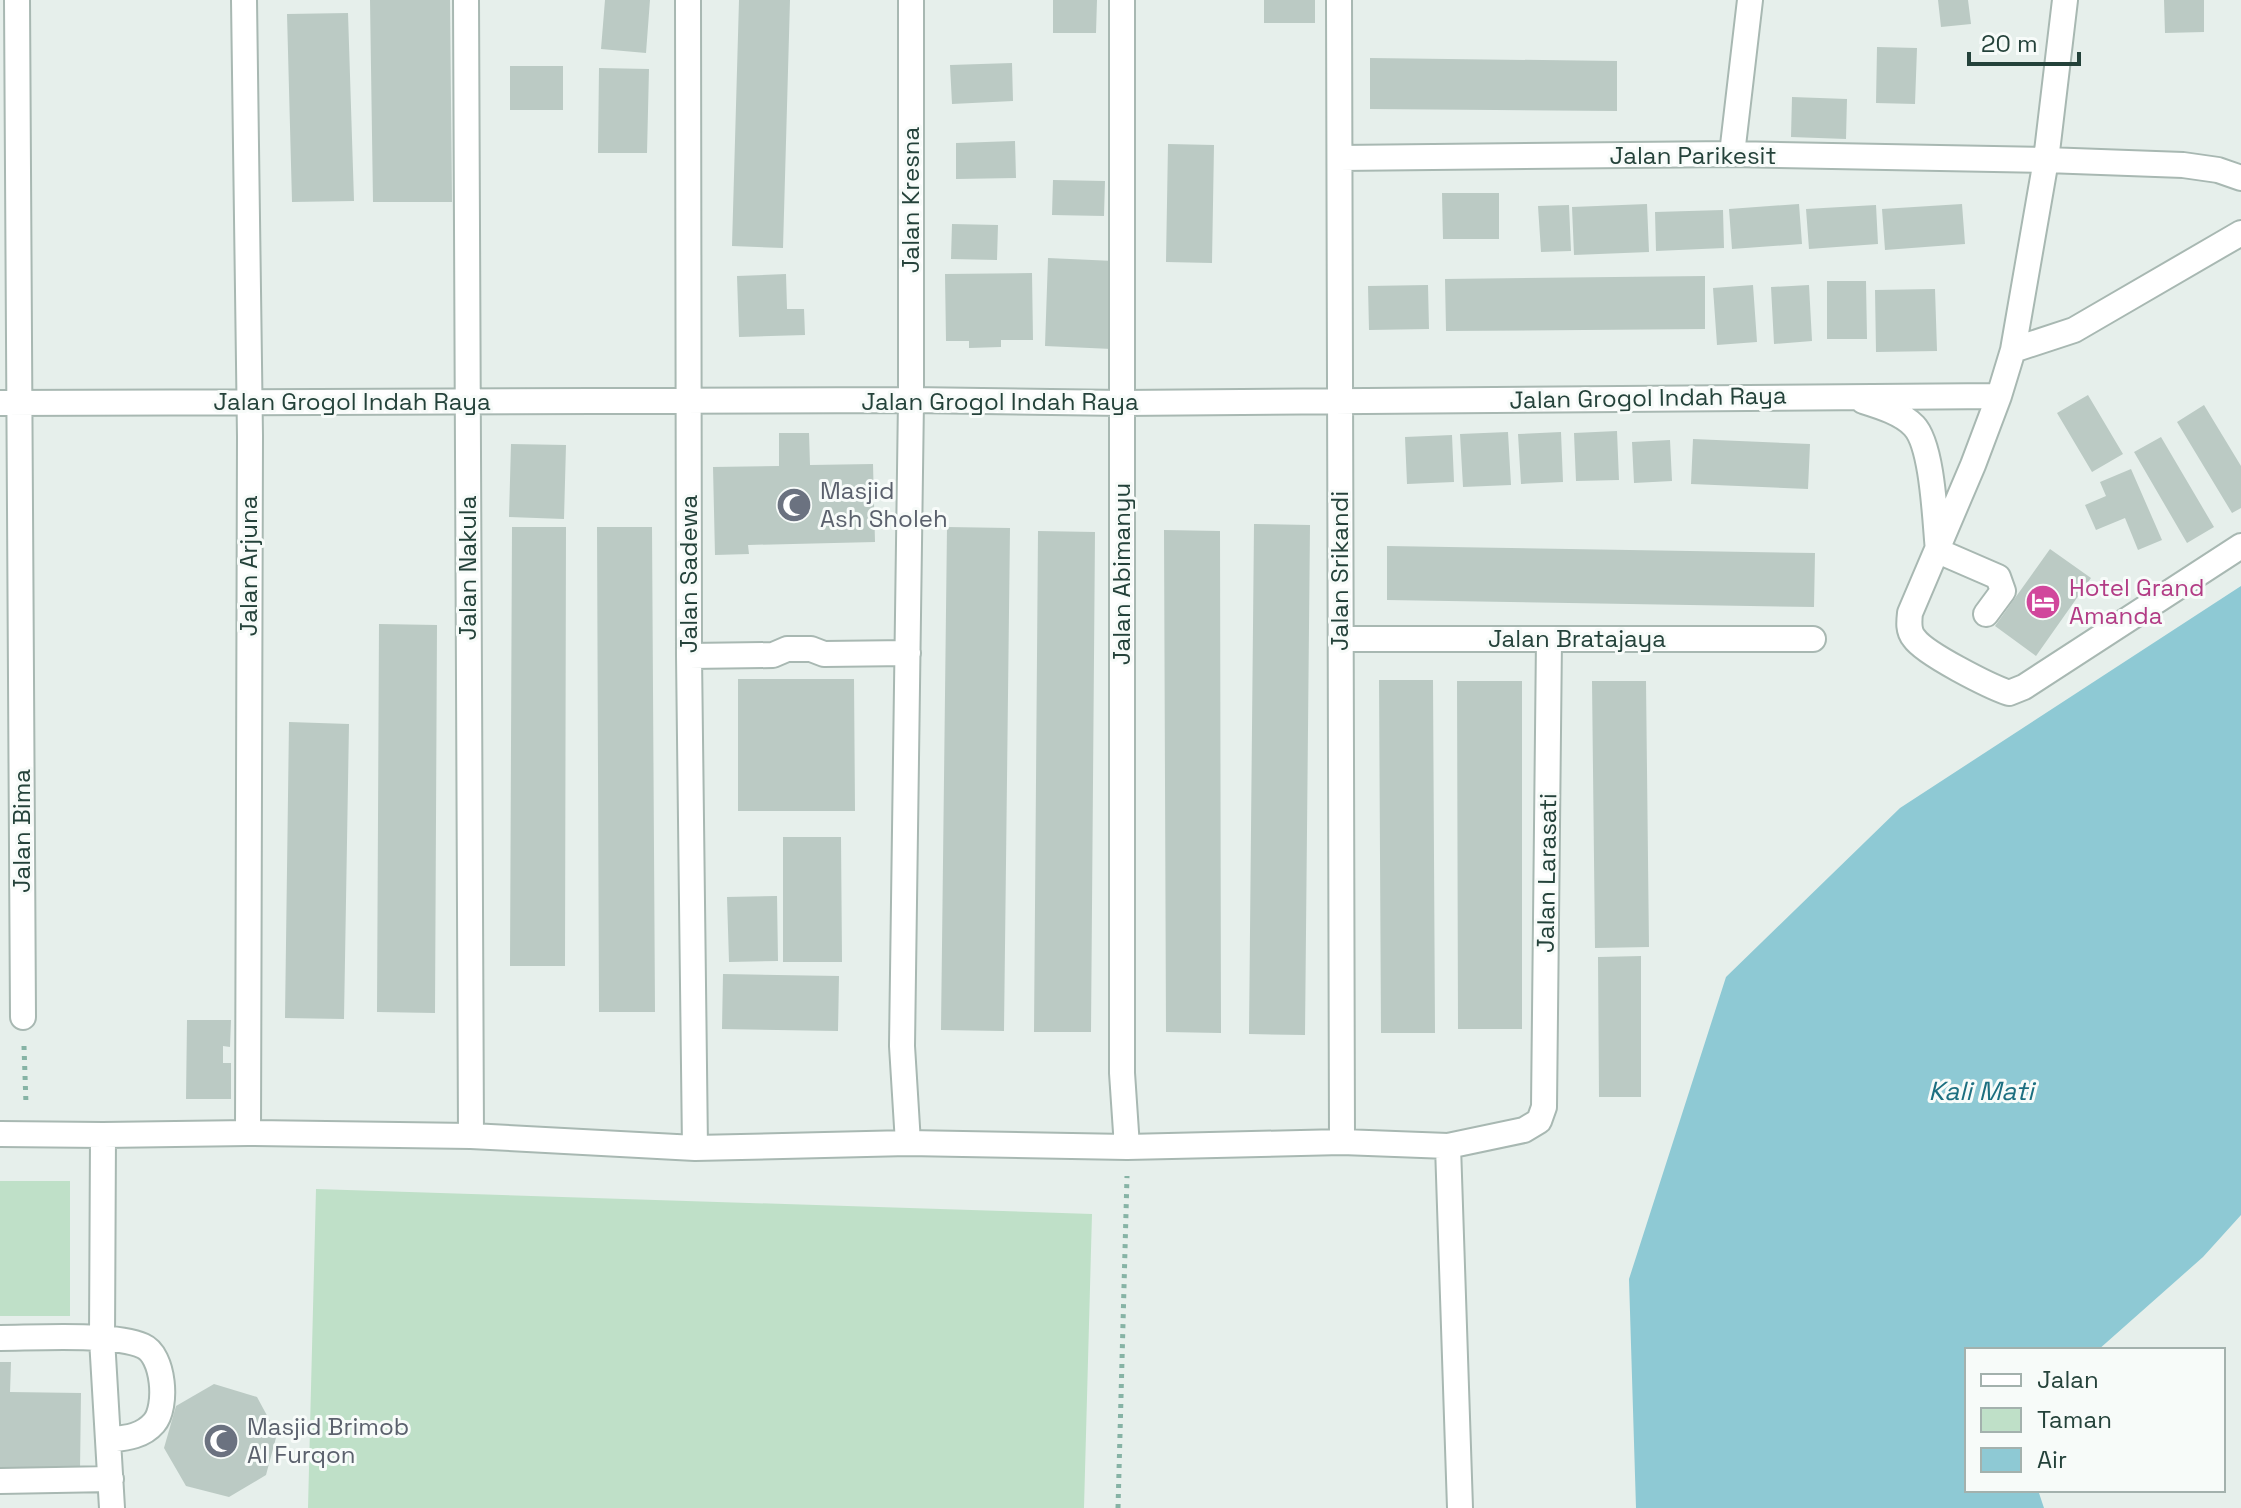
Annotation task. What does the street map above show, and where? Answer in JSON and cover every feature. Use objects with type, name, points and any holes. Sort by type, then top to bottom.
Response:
[{"type":"street","name":"Jalan Bima","points":[[17,0],[9,403],[23,1017]]},
{"type":"street","name":"Jalan Arjuna","points":[[244,0],[249,402],[248,1133]]},
{"type":"street","name":"Jalan Nakula","points":[[466,0],[471,1136]]},
{"type":"street","name":"Jalan Sadewa","points":[[688,0],[689,656],[695,1148]]},
{"type":"street","name":"Jalan Kresna","points":[[908,1143],[902,1046],[911,400],[911,0]]},
{"type":"street","name":"Jalan Abimanyu","points":[[1122,0],[1122,1073],[1127,1147]]},
{"type":"street","name":"Jalan Srikandi","points":[[1339,0],[1342,1142]]},
{"type":"street","points":[[1732,154],[1750,0]]},
{"type":"street","points":[[2065,0],[2046,160],[2013,350],[1999,396],[1910,613],[1909,628],[1923,648],[2009,693],[2024,687],[2241,546]]},
{"type":"street","name":"Jalan Parikesit","points":[[1340,158],[1732,154],[2046,160],[2183,165],[2218,170],[2241,178]]},
{"type":"street","points":[[2013,350],[2074,330],[2241,233]]},
{"type":"street","points":[[1845,396],[1884,408],[1915,427],[1930,465],[1938,551]]},
{"type":"street","name":"Jalan Grogol Indah Raya","points":[[9,403],[911,400],[1122,403],[1999,396]]},
{"type":"street","points":[[1938,551],[1998,577],[2003,591],[1986,614]]},
{"type":"street","name":"Jalan Bratajaya","points":[[1341,639],[1813,639]]},
{"type":"street","name":"Jalan Larasati","points":[[1448,1146],[1524,1130],[1539,1121],[1544,1107],[1549,639]]},
{"type":"street","points":[[689,656],[773,655],[787,649],[811,649],[824,654],[908,653]]},
{"type":"street","points":[[0,1134],[471,1136],[695,1148],[908,1143],[1127,1147],[1342,1142],[1448,1146],[1460,1508]]},
{"type":"street","points":[[103,1135],[100,1181],[102,1339],[112,1508]]},
{"type":"street","points":[[0,1338],[102,1339],[139,1344],[152,1350],[158,1362],[162,1392],[156,1421],[141,1434],[108,1440]]},
{"type":"street","points":[[0,1481],[111,1479]]},
{"type":"path","points":[[23,1017],[27,1134]]},
{"type":"path","points":[[1118,1508],[1127,1147]]},
{"type":"green space","points":[[0,1181],[70,1181],[70,1316],[0,1316]]},
{"type":"green space","points":[[316,1189],[1092,1214],[1084,1508],[308,1508]]},
{"type":"water","name":"Kali Mati","points":[[2241,586],[2241,1215],[2203,1257],[2100,1348],[1965,1348],[1965,1492],[2039,1492],[2044,1508],[1636,1508],[1629,1279],[1726,977],[1900,808]]},
{"type":"building","points":[[370,0],[450,0],[452,202],[373,202]]},
{"type":"building","points":[[605,0],[650,0],[646,53],[601,49]]},
{"type":"building","points":[[739,0],[790,0],[783,248],[732,246]]},
{"type":"building","points":[[1053,0],[1097,0],[1096,33],[1053,33]]},
{"type":"building","points":[[1264,0],[1315,0],[1315,23],[1264,23]]},
{"type":"building","points":[[1938,0],[1968,0],[1971,24],[1941,27]]},
{"type":"building","points":[[2164,0],[2204,0],[2204,32],[2165,33]]},
{"type":"building","points":[[348,13],[354,201],[292,202],[287,14]]},
{"type":"building","points":[[1877,47],[1917,48],[1915,104],[1876,103]]},
{"type":"building","points":[[1370,58],[1617,61],[1617,111],[1370,109]]},
{"type":"building","points":[[1012,63],[1013,101],[952,104],[950,65]]},
{"type":"building","points":[[510,66],[563,66],[563,110],[510,110]]},
{"type":"building","points":[[599,68],[649,69],[647,153],[598,153]]},
{"type":"building","points":[[1792,97],[1847,99],[1846,139],[1791,137]]},
{"type":"building","points":[[1015,141],[1016,178],[956,179],[956,143]]},
{"type":"building","points":[[1168,144],[1214,145],[1212,263],[1166,262]]},
{"type":"building","points":[[1053,180],[1105,181],[1104,216],[1052,215]]},
{"type":"building","points":[[1442,193],[1499,193],[1499,239],[1443,239]]},
{"type":"building","points":[[1647,204],[1649,252],[1574,255],[1572,207]]},
{"type":"building","points":[[1799,204],[1802,244],[1732,249],[1729,209]]},
{"type":"building","points":[[1962,204],[1965,244],[1885,250],[1882,209]]},
{"type":"building","points":[[1569,205],[1571,251],[1541,252],[1538,206]]},
{"type":"building","points":[[1876,205],[1878,244],[1809,249],[1806,209]]},
{"type":"building","points":[[1723,210],[1724,248],[1656,251],[1655,212]]},
{"type":"building","points":[[952,224],[998,225],[997,260],[951,259]]},
{"type":"building","points":[[1048,258],[1114,261],[1112,349],[1045,346]]},
{"type":"building","points":[[1032,273],[1033,340],[1001,340],[1001,347],[969,348],[969,341],[946,341],[945,274]]},
{"type":"building","points":[[786,274],[787,309],[804,309],[805,335],[739,337],[737,276]]},
{"type":"building","points":[[1705,276],[1705,329],[1446,331],[1445,279]]},
{"type":"building","points":[[1827,281],[1866,281],[1867,339],[1827,339]]},
{"type":"building","points":[[1428,285],[1429,329],[1369,330],[1368,286]]},
{"type":"building","points":[[1753,285],[1757,342],[1717,345],[1713,288]]},
{"type":"building","points":[[1809,285],[1812,341],[1774,344],[1771,287]]},
{"type":"building","points":[[1935,289],[1937,351],[1876,352],[1875,290]]},
{"type":"building","points":[[2088,395],[2123,454],[2092,472],[2057,413]]},
{"type":"building","points":[[2204,405],[2241,466],[2241,508],[2232,513],[2177,422]]},
{"type":"building","points":[[1617,431],[1619,480],[1576,481],[1574,433]]},
{"type":"building","points":[[1508,432],[1511,485],[1463,487],[1460,434]]},
{"type":"building","points":[[1561,432],[1563,482],[1521,484],[1518,434]]},
{"type":"building","name":"Masjid Ash Sholeh","points":[[779,433],[809,433],[810,465],[873,464],[875,542],[748,545],[749,554],[715,555],[713,467],[779,466]]},
{"type":"building","points":[[1452,435],[1454,482],[1407,484],[1405,437]]},
{"type":"building","points":[[2161,437],[2214,527],[2187,543],[2134,452]]},
{"type":"building","points":[[1693,439],[1810,444],[1808,489],[1691,484]]},
{"type":"building","points":[[1670,440],[1672,481],[1634,483],[1632,442]]},
{"type":"building","points":[[511,444],[566,445],[564,519],[509,517]]},
{"type":"building","points":[[2131,469],[2162,540],[2138,550],[2125,518],[2096,530],[2085,505],[2106,496],[2100,482]]},
{"type":"building","points":[[1254,524],[1310,525],[1305,1035],[1249,1034]]},
{"type":"building","points":[[512,527],[566,527],[565,966],[510,966]]},
{"type":"building","points":[[597,527],[652,527],[655,1012],[599,1012]]},
{"type":"building","points":[[947,527],[1010,528],[1004,1031],[941,1030]]},
{"type":"building","points":[[1164,530],[1220,531],[1221,1033],[1166,1032]]},
{"type":"building","points":[[1038,531],[1095,532],[1091,1032],[1034,1032]]},
{"type":"building","points":[[1387,546],[1815,553],[1814,607],[1387,600]]},
{"type":"building","name":"Hotel Grand Amanda","points":[[2050,549],[2091,578],[2036,656],[1995,626]]},
{"type":"building","points":[[379,624],[437,625],[435,1013],[377,1012]]},
{"type":"building","points":[[738,679],[854,679],[855,811],[738,811]]},
{"type":"building","points":[[1379,680],[1433,680],[1435,1033],[1381,1033]]},
{"type":"building","points":[[1457,681],[1522,681],[1522,1029],[1458,1029]]},
{"type":"building","points":[[1592,681],[1646,681],[1649,947],[1595,948]]},
{"type":"building","points":[[289,722],[349,724],[344,1019],[285,1018]]},
{"type":"building","points":[[783,837],[841,837],[842,962],[783,962]]},
{"type":"building","points":[[777,896],[778,961],[729,962],[727,897]]},
{"type":"building","points":[[1641,956],[1641,1097],[1599,1097],[1598,957]]},
{"type":"building","points":[[723,974],[839,976],[838,1031],[722,1029]]},
{"type":"building","points":[[187,1020],[231,1020],[230,1047],[223,1046],[223,1063],[231,1063],[231,1099],[186,1099]]},
{"type":"building","points":[[0,1362],[11,1362],[10,1392],[81,1393],[80,1470],[0,1468]]},
{"type":"building","name":"Masjid Brimob Al Furqon","points":[[214,1384],[257,1397],[277,1434],[266,1475],[229,1497],[186,1486],[164,1448],[176,1406]]},
{"type":"place","name":"Masjid Ash Sholeh","points":[[794,505]]},
{"type":"place","name":"Hotel Grand Amanda","points":[[2043,602]]},
{"type":"place","name":"Masjid Brimob Al Furqon","points":[[221,1441]]}]
